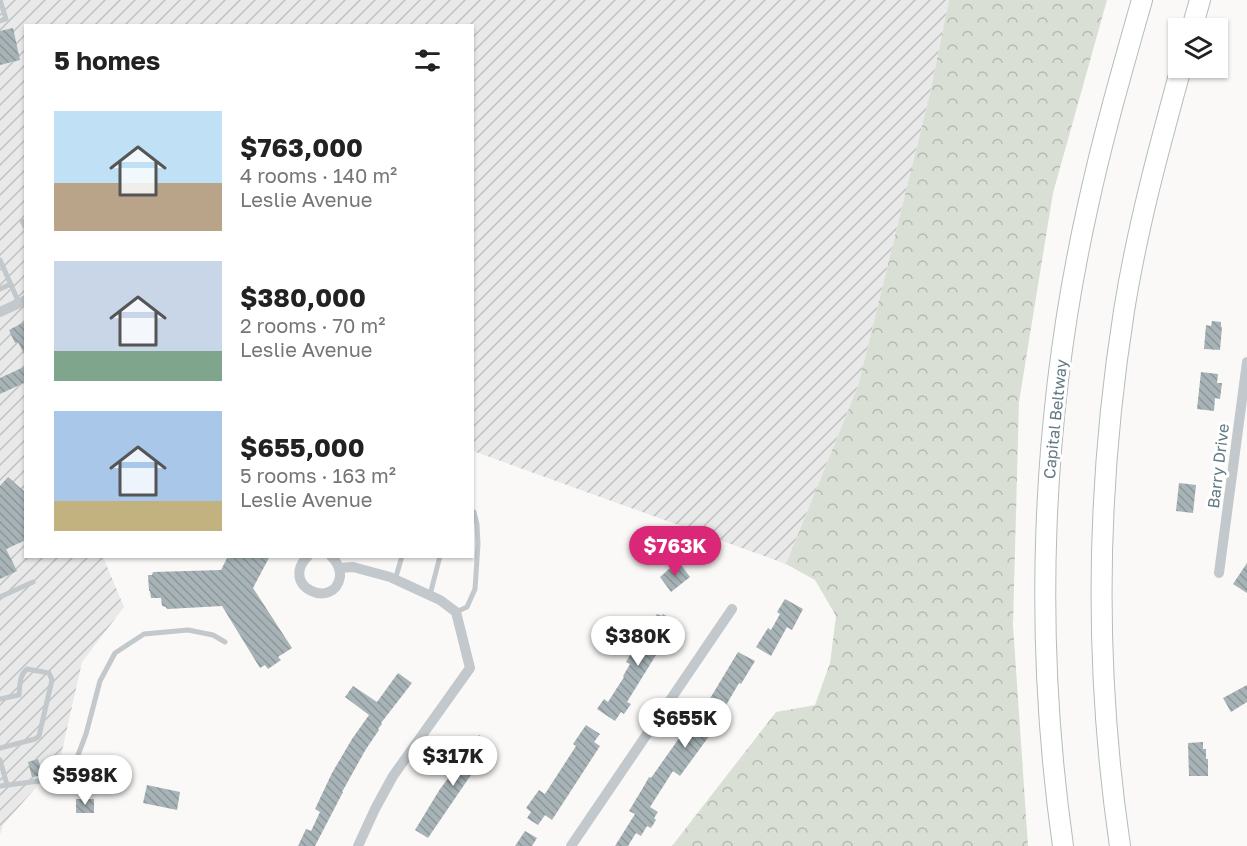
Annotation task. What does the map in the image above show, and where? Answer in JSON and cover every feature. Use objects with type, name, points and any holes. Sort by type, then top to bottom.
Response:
[{"type":"highway","name":"Capital Beltway","points":[[1063,846],[1051,736],[1047,664],[1046,522],[1051,449],[1070,300],[1086,211],[1142,0]]},
{"type":"highway","points":[[1195,18],[1200,0]]},
{"type":"highway","points":[[1120,846],[1107,736],[1103,665],[1101,594],[1106,456],[1124,311],[1140,224],[1178,78]]},
{"type":"street","points":[[0,312],[22,301]]},
{"type":"street","name":"Barry Drive","points":[[1220,573],[1247,362]]},
{"type":"street","points":[[306,558],[299,570],[300,579],[303,586],[317,594],[332,590],[337,584],[340,576],[339,568],[333,558]]},
{"type":"street","points":[[339,568],[353,567],[395,580],[440,600],[456,612],[470,668],[393,776],[358,846]]},
{"type":"street","points":[[570,846],[732,609]]},
{"type":"lane","points":[[0,0],[6,19],[0,21]]},
{"type":"lane","points":[[22,221],[24,224]]},
{"type":"lane","points":[[0,260],[22,301]]},
{"type":"lane","points":[[0,289],[11,284]]},
{"type":"lane","points":[[456,612],[467,607],[475,589],[478,544],[477,525],[474,517]]},
{"type":"lane","points":[[395,580],[401,558]]},
{"type":"lane","points":[[430,595],[439,558]]},
{"type":"lane","points":[[0,597],[33,582]]},
{"type":"lane","points":[[0,760],[3,786],[55,779],[67,772],[78,755],[100,681],[115,653],[144,634],[188,630],[213,635],[225,642]]},
{"type":"lane","points":[[0,699],[19,695],[21,676],[27,669],[49,673],[51,677],[39,736],[0,748]]},
{"type":"shaded area","points":[[0,0],[949,0],[930,93],[858,386],[786,564],[474,451],[474,24],[24,24],[24,558],[103,558],[124,607],[82,662],[60,760],[3,825],[0,835]]},
{"type":"green space","points":[[949,0],[1107,0],[1053,193],[1019,402],[1013,625],[1028,846],[672,846],[776,712],[815,705],[830,663],[836,616],[815,580],[786,564],[858,386],[930,93]]},
{"type":"building","points":[[13,28],[20,60],[0,65],[0,31]]},
{"type":"building","points":[[1212,321],[1221,322],[1220,350],[1204,349],[1206,325],[1211,326]]},
{"type":"building","points":[[24,322],[24,354],[18,342],[15,343],[9,330]]},
{"type":"building","points":[[24,367],[24,383],[0,394],[0,378]]},
{"type":"building","points":[[1201,372],[1218,374],[1217,383],[1222,383],[1220,399],[1215,398],[1214,411],[1197,409]]},
{"type":"building","points":[[8,477],[24,491],[24,541],[6,549],[17,571],[0,579],[0,486]]},
{"type":"building","points":[[1179,483],[1196,485],[1193,513],[1176,511]]},
{"type":"building","points":[[227,558],[269,558],[253,588],[292,648],[278,657],[281,660],[268,669],[265,665],[260,668],[222,606],[168,609],[162,606],[161,598],[151,598],[148,575],[152,575],[153,572],[221,570]]},
{"type":"building","points":[[678,561],[690,577],[671,592],[660,577]]},
{"type":"building","points":[[1247,563],[1247,593],[1233,584]]},
{"type":"building","points":[[785,599],[803,609],[792,630],[787,627],[771,656],[756,647],[768,628],[771,630],[780,614],[777,612]]},
{"type":"building","points":[[657,614],[662,616],[663,614],[678,623],[627,702],[631,704],[615,721],[597,709],[604,699],[608,702],[624,677],[630,664],[626,662],[632,652],[639,654],[655,628],[650,625]]},
{"type":"building","points":[[738,652],[755,661],[718,719],[721,721],[716,729],[680,776],[673,771],[650,807],[658,812],[651,828],[647,826],[641,836],[636,833],[628,846],[615,846],[635,814],[629,811],[649,777],[651,778],[687,727],[691,730]]},
{"type":"building","points":[[398,673],[412,683],[381,723],[315,846],[298,846],[306,829],[311,831],[320,812],[315,809],[332,773],[369,715],[345,697],[353,686],[377,702]]},
{"type":"building","points":[[1247,685],[1247,702],[1231,712],[1223,698]]},
{"type":"building","points":[[586,725],[600,734],[594,742],[600,746],[552,820],[545,815],[538,825],[527,818],[531,812],[526,808],[539,790],[545,794],[576,746],[573,744]]},
{"type":"building","points":[[479,735],[492,744],[428,838],[415,830],[440,789]]},
{"type":"building","points":[[1203,742],[1203,749],[1206,749],[1206,759],[1208,759],[1208,776],[1189,776],[1188,743]]},
{"type":"building","points":[[38,759],[43,775],[32,777],[28,762]]},
{"type":"building","points":[[147,785],[180,792],[177,810],[143,803]]},
{"type":"building","points":[[76,799],[94,799],[94,813],[76,813]]},
{"type":"building","points":[[525,831],[537,838],[532,846],[515,846]]}]
